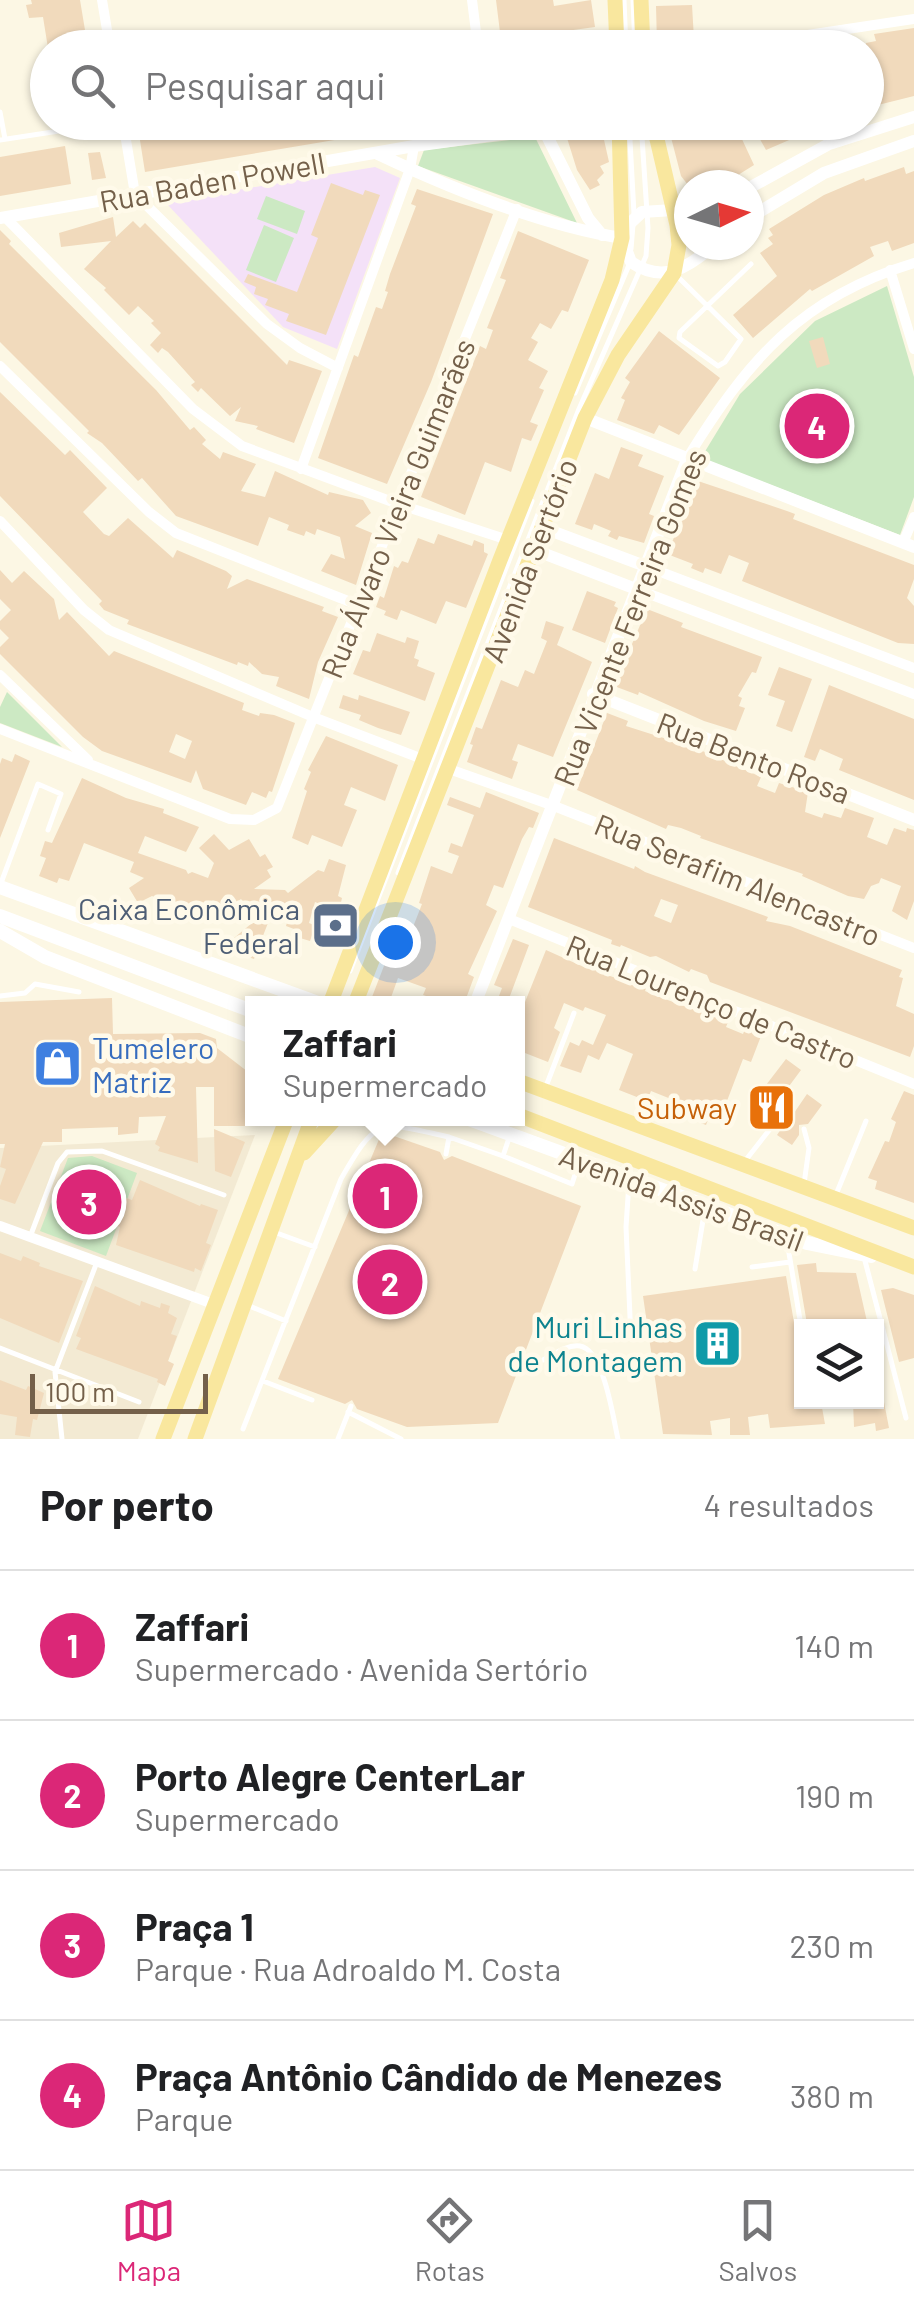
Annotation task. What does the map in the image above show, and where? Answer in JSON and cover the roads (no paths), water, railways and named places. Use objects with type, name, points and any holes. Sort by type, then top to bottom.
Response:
[{"type":"main road","points":[[615,0],[618,30]]},
{"type":"main road","points":[[641,0],[643,30]]},
{"type":"main road","name":"Avenida Sertório","points":[[333,996],[612,280],[622,238],[619,140]]},
{"type":"main road","points":[[659,140],[674,187]]},
{"type":"main road","points":[[674,273],[676,260]]},
{"type":"main road","name":"Avenida Sertório","points":[[357,996],[585,418],[618,355],[674,273]]},
{"type":"main road","points":[[0,886],[299,996]]},
{"type":"main road","points":[[0,916],[245,1009]]},
{"type":"main road","points":[[0,931],[46,957],[245,1033]]},
{"type":"main road","name":"Avenida Assis Brasil","points":[[525,1084],[914,1228]]},
{"type":"main road","name":"Avenida Assis Brasil","points":[[525,1118],[908,1265]]},
{"type":"main road","points":[[162,1439],[283,1126]]},
{"type":"main road","points":[[210,1439],[197,1431],[309,1126]]},
{"type":"main road","points":[[298,1160],[329,1126]]},
{"type":"main road","name":"Avenida Assis Brasil","points":[[487,1126],[786,1235],[908,1265]]},
{"type":"street","points":[[102,0],[107,30]]},
{"type":"street","points":[[472,0],[476,30]]},
{"type":"street","points":[[840,30],[914,19]]},
{"type":"street","points":[[884,127],[914,117]]},
{"type":"street","points":[[124,140],[135,194],[267,324],[300,348],[338,368]]},
{"type":"street","name":"Rua Baden Powell","points":[[2,217],[451,140]]},
{"type":"street","points":[[549,140],[588,218],[602,235]]},
{"type":"street","points":[[764,179],[842,140]]},
{"type":"street","points":[[764,208],[824,173],[914,141]]},
{"type":"street","points":[[302,469],[410,169],[414,146]]},
{"type":"street","points":[[378,154],[517,209],[622,238]]},
{"type":"street","points":[[764,183],[776,200]]},
{"type":"street","name":"Rua Álvaro Vieira Guimarães","points":[[93,764],[230,819],[254,820],[277,808],[517,209]]},
{"type":"street","points":[[622,238],[634,218],[648,210],[674,209]]},
{"type":"street","points":[[2,217],[211,425],[242,446],[508,540]]},
{"type":"street","points":[[622,238],[636,265],[653,274],[674,273],[693,260]]},
{"type":"street","name":"Rua Vicente Ferreira Gomes","points":[[478,996],[688,457],[732,387],[768,346],[850,287],[914,263]]},
{"type":"street","points":[[890,270],[914,349]]},
{"type":"street","points":[[0,366],[149,512],[176,533],[358,605]]},
{"type":"street","points":[[585,418],[909,545],[914,516]]},
{"type":"street","points":[[0,521],[84,610],[109,630],[425,760]]},
{"type":"street","points":[[541,527],[914,668]]},
{"type":"street","points":[[532,550],[914,694]]},
{"type":"street","points":[[0,693],[3,678]]},
{"type":"street","points":[[3,678],[93,764]]},
{"type":"street","name":"Rua Bento Rosa","points":[[593,694],[914,820]]},
{"type":"street","points":[[0,729],[93,764]]},
{"type":"street","name":"Rua Serafim Alencastro","points":[[449,769],[554,806],[914,948]]},
{"type":"street","name":"Rua Lourenço de Castro","points":[[509,920],[914,1084]]},
{"type":"street","points":[[0,1226],[216,1305]]},
{"type":"lane","points":[[621,30],[624,0]]},
{"type":"lane","points":[[633,0],[634,30]]},
{"type":"lane","points":[[0,112],[2,140],[30,136]]},
{"type":"lane","points":[[356,996],[363,966],[636,265],[631,140]]},
{"type":"lane","points":[[335,996],[355,962],[562,423],[636,265],[646,256],[648,210],[642,140]]},
{"type":"lane","points":[[674,273],[708,304],[742,339],[718,366],[680,338],[682,329],[708,304],[752,264]]},
{"type":"lane","points":[[0,886],[38,784],[60,794],[48,830]]},
{"type":"lane","points":[[0,996],[25,992],[35,984],[79,992]]},
{"type":"lane","points":[[544,1091],[574,1013]]},
{"type":"lane","points":[[834,1198],[866,1121]]},
{"type":"lane","points":[[743,1164],[774,1124]]},
{"type":"lane","points":[[243,1429],[341,1179],[363,1141],[383,1126]]},
{"type":"lane","points":[[399,1126],[450,1137],[570,1187],[580,1161]]},
{"type":"lane","points":[[804,1129],[809,1148],[804,1187]]},
{"type":"lane","points":[[503,1156],[510,1135]]},
{"type":"lane","points":[[446,1154],[450,1137]]},
{"type":"lane","points":[[30,1237],[58,1163],[67,1152],[102,1151],[224,1195]]},
{"type":"lane","points":[[629,1179],[626,1227],[631,1339]]},
{"type":"lane","points":[[696,1269],[705,1207]]},
{"type":"lane","points":[[271,1231],[315,1247]]},
{"type":"lane","points":[[786,1235],[800,1319]]},
{"type":"lane","points":[[864,1254],[906,1418]]},
{"type":"lane","points":[[62,1439],[55,1372],[98,1262]]},
{"type":"lane","points":[[752,1267],[790,1262]]},
{"type":"lane","points":[[244,1304],[286,1321]]},
{"type":"lane","points":[[543,1360],[567,1348],[579,1346],[589,1350],[600,1363],[618,1439]]},
{"type":"lane","points":[[0,1348],[139,1402]]},
{"type":"lane","points":[[262,1381],[312,1400]]},
{"type":"lane","points":[[338,1439],[349,1409],[401,1439]]},
{"type":"place","name":"Praça Antônio Cândido de Menezes","points":[[817,426]]},
{"type":"place","name":"Caixa Econômica Federal","points":[[335,925]]},
{"type":"place","name":"Tumelero Matriz","points":[[57,1064]]},
{"type":"place","name":"Subway","points":[[772,1107]]},
{"type":"place","name":"Zaffari","points":[[385,1196]]},
{"type":"place","name":"Praça 1","points":[[89,1202]]},
{"type":"place","name":"Porto Alegre CenterLar","points":[[390,1282]]},
{"type":"place","name":"Muri Linhas de Montagem","points":[[718,1343]]}]
